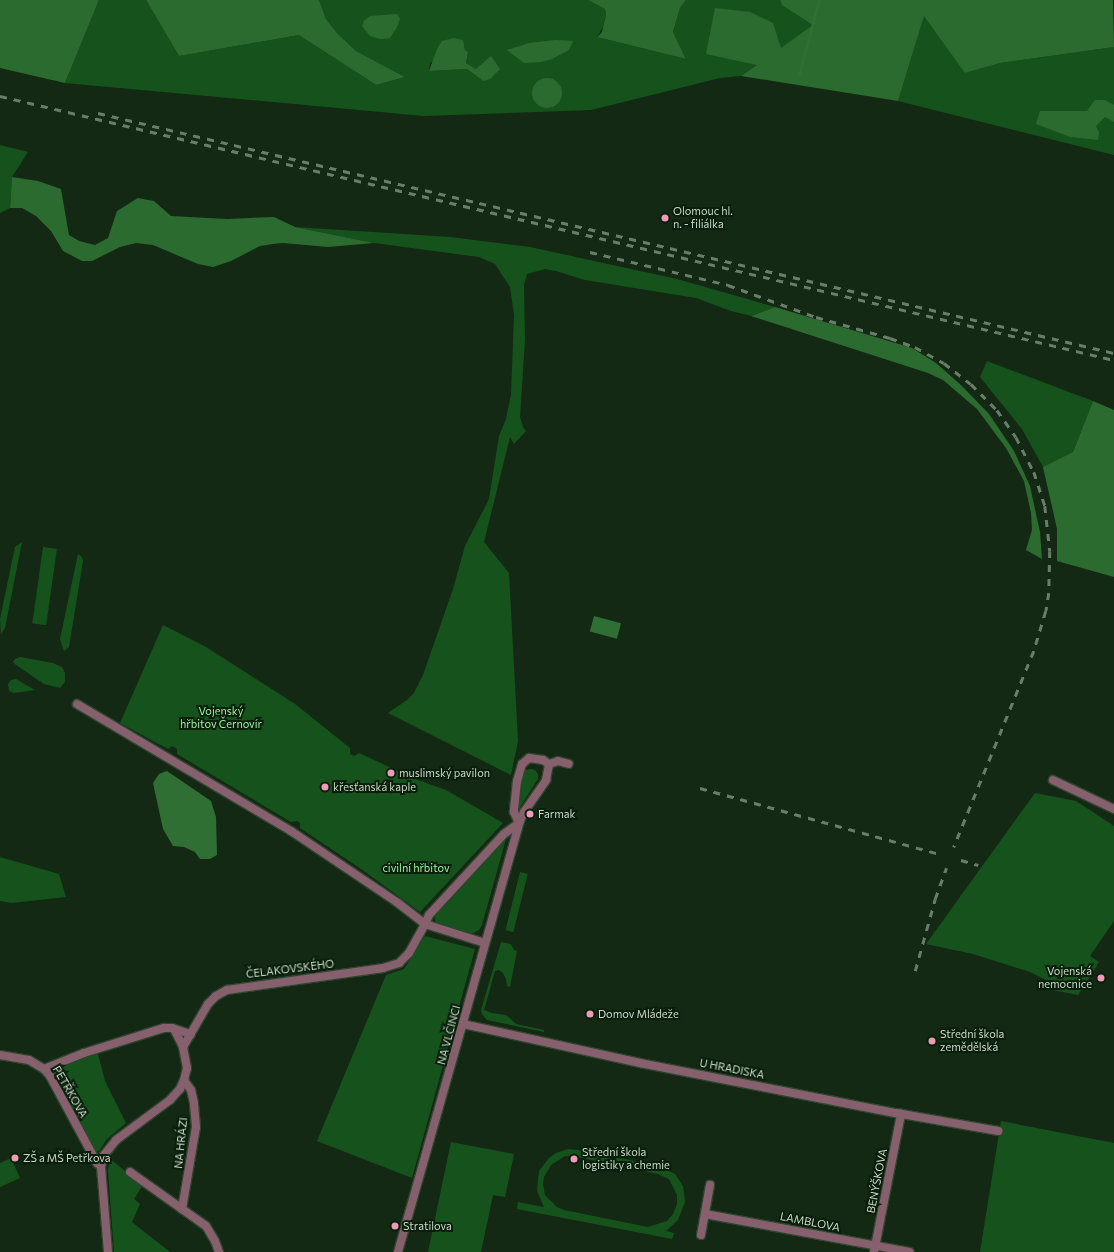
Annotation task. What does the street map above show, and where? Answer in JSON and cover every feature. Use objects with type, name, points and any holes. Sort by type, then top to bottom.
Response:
[{"type":"street","points":[[77,704],[291,831],[398,903],[425,924],[486,943]]},
{"type":"street","name":"NA VLČINCI","points":[[398,1252],[519,822],[524,812],[546,780],[549,764],[543,760],[529,758],[522,764],[517,781],[514,812],[519,822]]},
{"type":"street","points":[[549,764],[558,761],[569,764]]},
{"type":"street","points":[[1054,780],[1114,809]]},
{"type":"street","name":"ČELAKOVSKÉHO","points":[[183,1047],[212,999],[227,990],[394,965],[406,958],[429,915],[504,834],[519,822]]},
{"type":"street","name":"U HRADISKA","points":[[463,1024],[640,1063],[901,1114],[998,1131]]},
{"type":"street","points":[[44,1069],[84,1053],[169,1027],[191,1034]]},
{"type":"street","points":[[108,1252],[101,1166],[109,1147],[135,1125],[170,1100],[184,1080],[186,1062],[183,1047],[174,1029]]},
{"type":"street","name":"PETŘKOVA","points":[[0,1055],[29,1060],[44,1069],[50,1076],[97,1163],[101,1166]]},
{"type":"street","name":"NA HRÁZI","points":[[182,1209],[196,1128],[192,1096],[189,1087],[184,1080]]},
{"type":"street","name":"BENÝŠKOVA","points":[[875,1249],[901,1114]]},
{"type":"street","points":[[130,1172],[206,1226],[213,1236],[219,1252]]},
{"type":"street","points":[[701,1235],[710,1185]]},
{"type":"street","name":"LAMBLOVA","points":[[705,1214],[875,1249],[910,1252]]},
{"type":"green space","points":[[99,0],[146,0],[179,56],[299,35],[376,85],[405,77],[356,51],[337,33],[326,19],[319,0],[588,0],[605,9],[605,24],[597,37],[686,59],[673,32],[680,8],[686,0],[780,0],[782,5],[926,0],[965,73],[1000,63],[1114,47],[1114,155],[898,101],[921,25],[757,65],[741,76],[720,78],[591,110],[424,116],[65,83]],"holes":[[[464,45],[465,50],[468,53],[466,63],[476,69],[483,81],[467,69],[429,71],[430,63]]]},
{"type":"green space","points":[[0,145],[28,152],[12,177],[10,208],[0,213]]},
{"type":"green space","points":[[295,227],[450,237],[530,247],[677,279],[775,307],[751,316],[731,311],[696,298],[585,280],[556,271],[545,269],[527,274],[524,285],[525,340],[520,417],[526,431],[514,444],[510,437],[484,542],[509,573],[518,741],[511,775],[388,713],[407,700],[414,693],[423,675],[453,589],[465,546],[489,499],[499,436],[506,419],[511,395],[514,315],[510,287],[495,264],[479,257],[374,243]]},
{"type":"green space","points":[[987,361],[1093,401],[1073,452],[1043,467],[1022,429],[980,377]]},
{"type":"green space","points":[[22,542],[5,628],[1,634],[0,619],[15,547]]},
{"type":"green space","points":[[43,547],[57,549],[46,625],[32,623]]},
{"type":"green space","points":[[78,554],[82,557],[83,561],[69,647],[64,651],[60,639]]},
{"type":"green space","name":"Vojenský hřbitov Černovír","points":[[163,625],[206,647],[295,704],[350,748],[350,754],[354,756],[359,753],[415,779],[446,790],[503,823],[420,912],[364,871],[300,828],[300,823],[297,821],[291,822],[177,754],[177,749],[172,746],[168,749],[120,723]]},
{"type":"green space","points":[[20,657],[53,663],[62,667],[65,673],[65,682],[60,688],[44,684],[13,662],[15,659]]},
{"type":"green space","points":[[16,679],[35,690],[14,693],[9,691],[8,684],[11,680]]},
{"type":"green space","points":[[525,770],[535,770],[538,774],[538,779],[519,809],[523,773]]},
{"type":"green space","points":[[1035,793],[1076,801],[1114,826],[1114,921],[1090,956],[1099,962],[1078,995],[1053,990],[1046,980],[1030,972],[973,954],[926,944]]},
{"type":"green space","points":[[506,839],[482,925],[479,930],[474,933],[468,933],[439,924],[435,921],[435,916]]},
{"type":"green space","points":[[0,857],[59,874],[66,897],[12,903],[0,901]]},
{"type":"green space","points":[[520,872],[528,874],[513,932],[505,930]]},
{"type":"green space","points":[[425,936],[475,949],[412,1178],[317,1141],[386,975],[404,969]]},
{"type":"green space","points":[[501,942],[511,944],[514,950],[517,951],[510,987],[507,986],[503,973],[499,970],[495,971],[484,1010],[506,1015],[516,1024],[544,1030],[544,1032],[487,1020],[482,1014],[481,1010]]},
{"type":"green space","points":[[98,1054],[105,1081],[126,1123],[106,1140],[100,1150],[96,1152],[93,1151],[52,1070],[72,1060]]},
{"type":"green space","points":[[1001,1121],[1114,1143],[1114,1252],[980,1252]]},
{"type":"green space","points":[[451,1142],[514,1154],[505,1197],[493,1195],[481,1252],[428,1252]]},
{"type":"green space","points":[[568,1149],[578,1150],[660,1166],[675,1174],[683,1186],[685,1202],[678,1220],[666,1231],[674,1233],[672,1239],[517,1209],[518,1202],[544,1207],[537,1191],[539,1171],[549,1158],[556,1153]],"holes":[[[565,1156],[577,1157],[658,1174],[669,1179],[677,1195],[677,1204],[673,1214],[667,1221],[648,1227],[564,1210],[557,1207],[545,1195],[543,1184],[544,1177],[551,1165]]]},
{"type":"green space","points":[[11,1158],[20,1178],[0,1187],[0,1163]]},
{"type":"green space","points":[[110,1159],[143,1185],[134,1199],[140,1204],[132,1222],[170,1252],[114,1252],[108,1170]]},
{"type":"shaded area","points":[[0,0],[99,0],[65,83],[0,68]]},
{"type":"shaded area","points":[[146,0],[319,0],[326,19],[337,33],[356,51],[405,77],[376,85],[299,35],[179,56]]},
{"type":"shaded area","points":[[588,0],[686,0],[680,8],[673,32],[686,59],[597,37],[602,32],[606,16],[605,9]]},
{"type":"shaded area","points":[[780,0],[1113,0],[1114,47],[1000,63],[965,73],[924,16],[898,101],[741,76],[757,65],[706,54],[715,8],[750,12],[773,23],[781,48],[813,25],[782,5]]},
{"type":"shaded area","points":[[397,14],[400,19],[390,38],[380,39],[370,36],[362,26],[364,21],[370,16]]},
{"type":"shaded area","points":[[454,38],[463,40],[465,50],[468,52],[466,63],[476,69],[491,56],[500,69],[490,79],[483,81],[467,69],[429,71],[437,49],[442,41]]},
{"type":"shaded area","points":[[555,40],[573,41],[569,50],[552,59],[541,62],[524,63],[507,50],[529,43]]},
{"type":"shaded area","points":[[547,78],[557,83],[562,93],[557,103],[547,108],[537,103],[532,93],[537,83]]},
{"type":"shaded area","points":[[1095,100],[1105,100],[1114,105],[1114,122],[1105,117],[1096,126],[1099,133],[1098,140],[1070,137],[1036,124],[1040,111],[1087,111]]},
{"type":"shaded area","points":[[12,177],[38,181],[61,189],[69,235],[79,241],[95,245],[108,238],[117,211],[138,198],[154,201],[171,216],[227,219],[274,217],[295,227],[374,243],[328,247],[283,243],[273,244],[260,246],[231,261],[213,267],[198,264],[153,245],[136,243],[120,247],[92,261],[82,261],[63,251],[51,231],[36,216],[22,208],[10,208]]},
{"type":"shaded area","points":[[775,307],[912,348],[936,363],[962,386],[989,414],[1014,451],[1030,486],[1040,532],[1042,559],[1026,550],[1032,530],[1031,513],[1024,481],[1006,448],[977,409],[943,380],[928,373],[751,316]]},
{"type":"shaded area","points":[[1093,401],[1114,410],[1114,577],[1057,561],[1057,529],[1043,467],[1073,452]]},
{"type":"shaded area","points":[[594,616],[621,623],[617,639],[590,631]]},
{"type":"shaded area","points":[[167,771],[211,801],[216,817],[217,855],[210,859],[200,859],[195,852],[184,847],[173,846],[163,829],[153,783],[159,774]]},
{"type":"waterway","points":[[799,75],[819,0]]},
{"type":"railway","points":[[0,96],[1114,360]]},
{"type":"railway","points":[[98,113],[1114,353]]},
{"type":"railway","points":[[590,252],[728,285],[816,317],[890,338],[915,347],[944,363],[971,384],[997,410],[1016,437],[1034,472],[1045,506],[1050,551],[1049,593],[1046,611],[1034,651],[954,847]]},
{"type":"railway","points":[[700,788],[939,854]]},
{"type":"railway","points":[[961,860],[978,865]]},
{"type":"railway","points":[[915,971],[935,899],[946,868]]},
{"type":"place","name":"Olomouc hl. n. - filiálka","points":[[665,218]]},
{"type":"place","name":"muslimský pavilon","points":[[391,773]]},
{"type":"place","name":"křesťanská kaple","points":[[325,787]]},
{"type":"place","name":"Farmak","points":[[530,814]]},
{"type":"place","name":"Vojenská nemocnice","points":[[1101,978]]},
{"type":"place","name":"Domov Mládeže","points":[[590,1014]]},
{"type":"place","name":"Střední škola zemědělská","points":[[932,1041]]},
{"type":"place","name":"ZŠ a MŠ Petřkova","points":[[15,1158]]},
{"type":"place","name":"Střední škola logistiky a chemie","points":[[574,1159]]},
{"type":"place","name":"Stratilova","points":[[395,1226]]},
{"type":"park label","name":"civilní hřbitov","points":[[416,868]]}]
